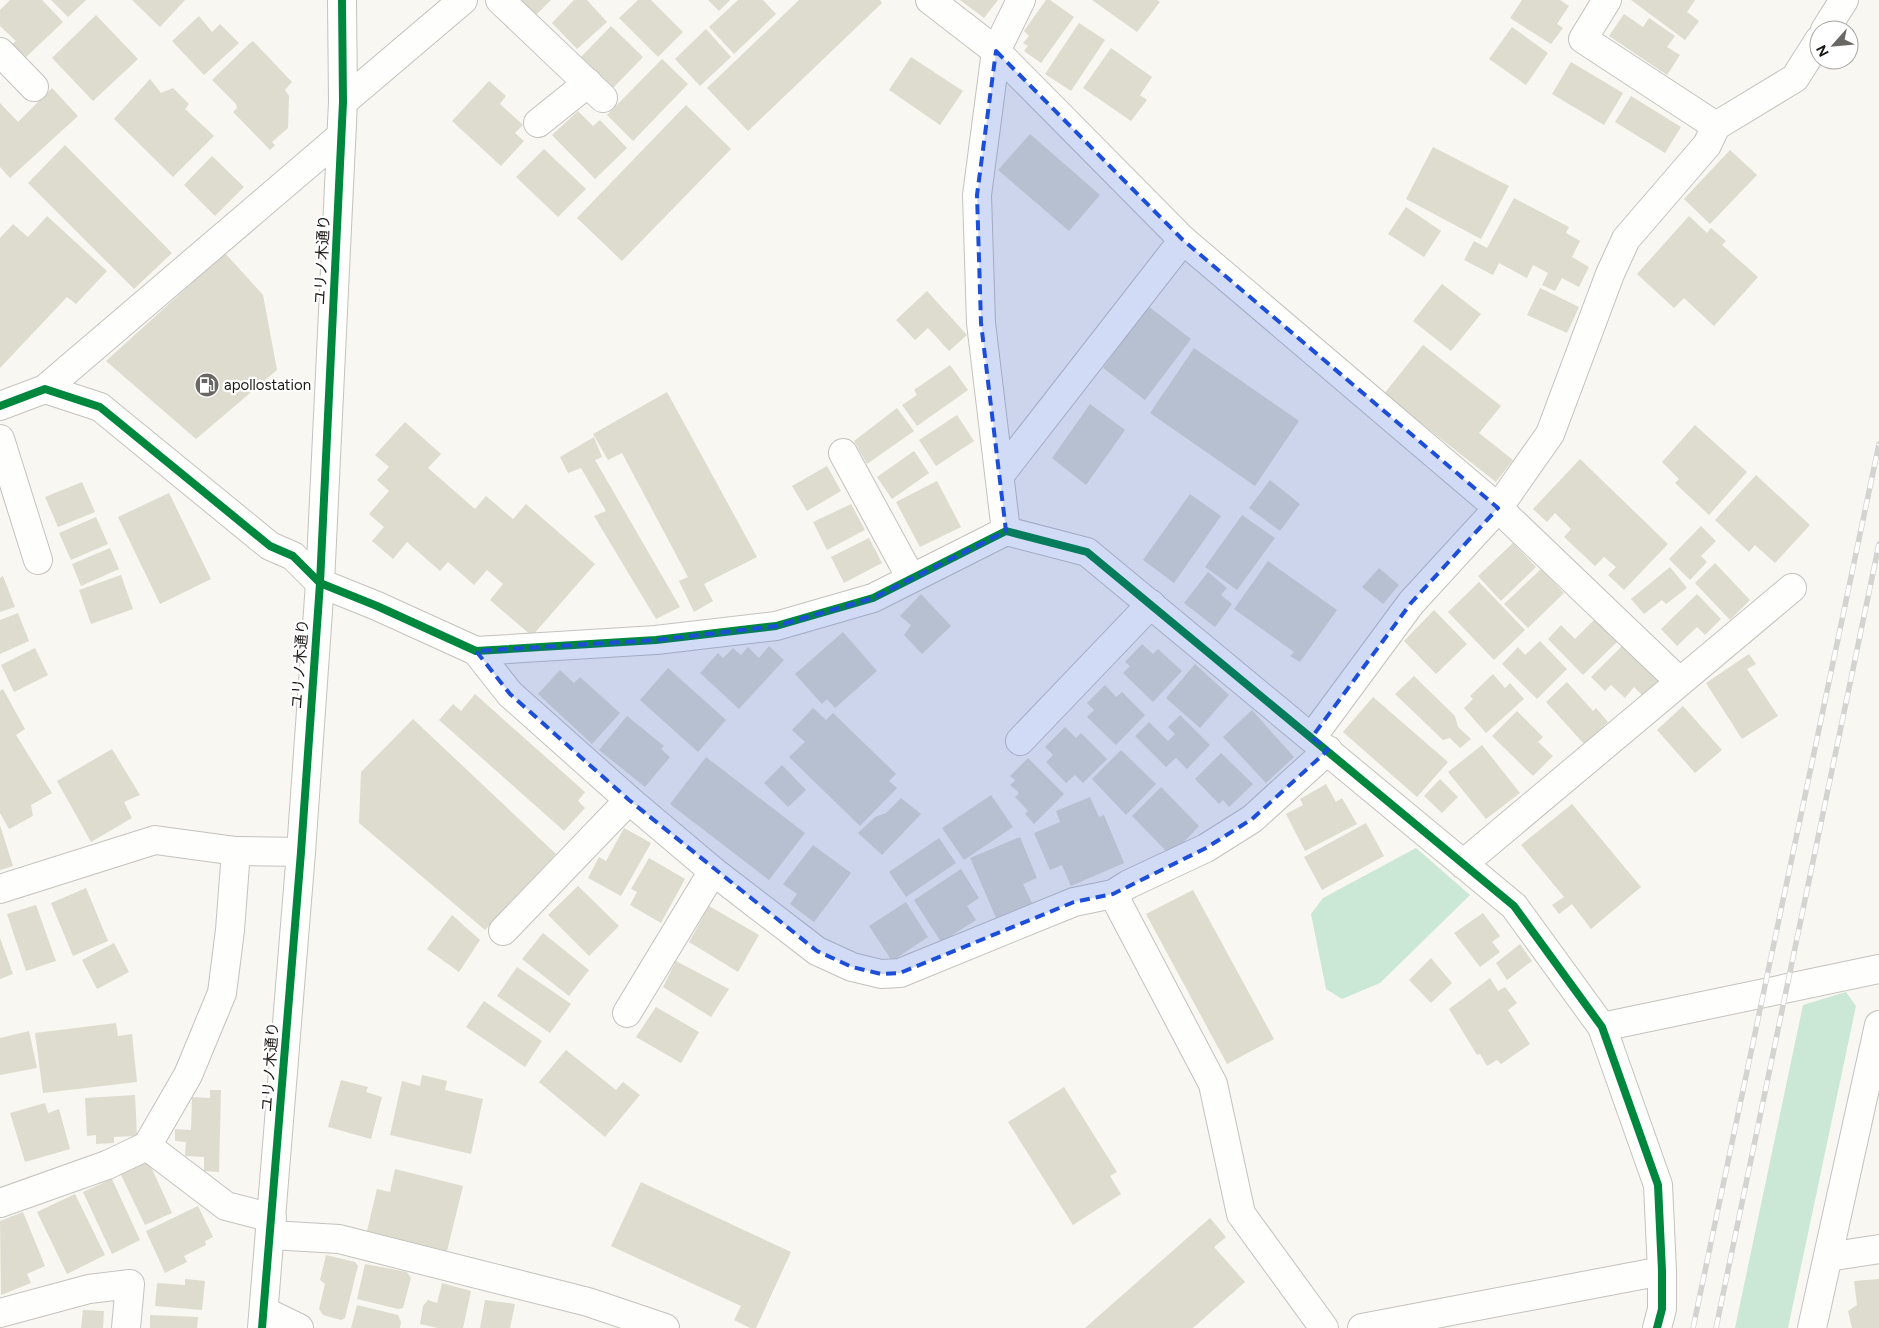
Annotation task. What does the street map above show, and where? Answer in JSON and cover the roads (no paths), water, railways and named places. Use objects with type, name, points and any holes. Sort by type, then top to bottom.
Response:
[{"type":"street","points":[[343,102],[463,0]]},
{"type":"street","points":[[500,0],[596,91],[538,123]]},
{"type":"street","points":[[930,0],[996,51],[1183,240],[1498,508],[1679,681]]},
{"type":"street","points":[[1006,530],[981,323],[977,195],[996,51],[1021,0]]},
{"type":"street","points":[[1607,0],[1583,39],[1716,126]]},
{"type":"street","points":[[1831,20],[1844,0]]},
{"type":"street","name":"ユリノ木通り","points":[[263,1319],[301,852],[320,583],[343,102],[337,6]]},
{"type":"street","points":[[0,52],[34,87]]},
{"type":"street","points":[[45,389],[100,407],[270,546],[293,556],[320,583],[377,606],[476,651],[510,694],[629,800],[713,871],[818,951],[852,967],[881,974],[900,973],[1074,902],[1113,894],[1129,884],[1206,848],[1252,819],[1320,744],[1411,602],[1498,508],[1550,434],[1610,274],[1626,239],[1707,145],[1716,126],[1795,78],[1809,56]]},
{"type":"street","points":[[0,406],[45,389],[341,136]]},
{"type":"street","points":[[1000,475],[1183,240]]},
{"type":"street","points":[[0,439],[38,560]]},
{"type":"street","points":[[843,454],[911,578]]},
{"type":"street","points":[[476,651],[656,640],[776,626],[873,598],[1006,530],[1087,552],[1514,906],[1602,1027],[1658,1185],[1662,1309],[1657,1328]]},
{"type":"street","points":[[1463,864],[1792,588]]},
{"type":"street","points":[[1020,741],[1151,604]]},
{"type":"street","points":[[503,931],[629,800]]},
{"type":"street","points":[[0,889],[156,840],[236,851],[301,852]]},
{"type":"street","points":[[0,1202],[107,1166],[148,1146],[188,1075],[222,993],[230,930],[236,851]]},
{"type":"street","points":[[627,1013],[713,871]]},
{"type":"street","points":[[1113,894],[1213,1084],[1241,1214],[1324,1328]]},
{"type":"street","points":[[1602,1027],[1879,969]]},
{"type":"street","points":[[1812,1328],[1879,1025]]},
{"type":"street","points":[[148,1146],[226,1206],[272,1226],[339,1239],[588,1302],[666,1328]]},
{"type":"street","points":[[1828,1257],[1879,1249]]},
{"type":"street","points":[[1362,1328],[1662,1270]]},
{"type":"street","points":[[0,1313],[89,1289],[130,1284],[126,1328]]},
{"type":"street","points":[[263,1319],[299,1328]]},
{"type":"railway","points":[[1693,1328],[1879,444]]},
{"type":"railway","points":[[1716,1328],[1879,544]]},
{"type":"place","name":"apollostation","points":[[207,385]]}]
